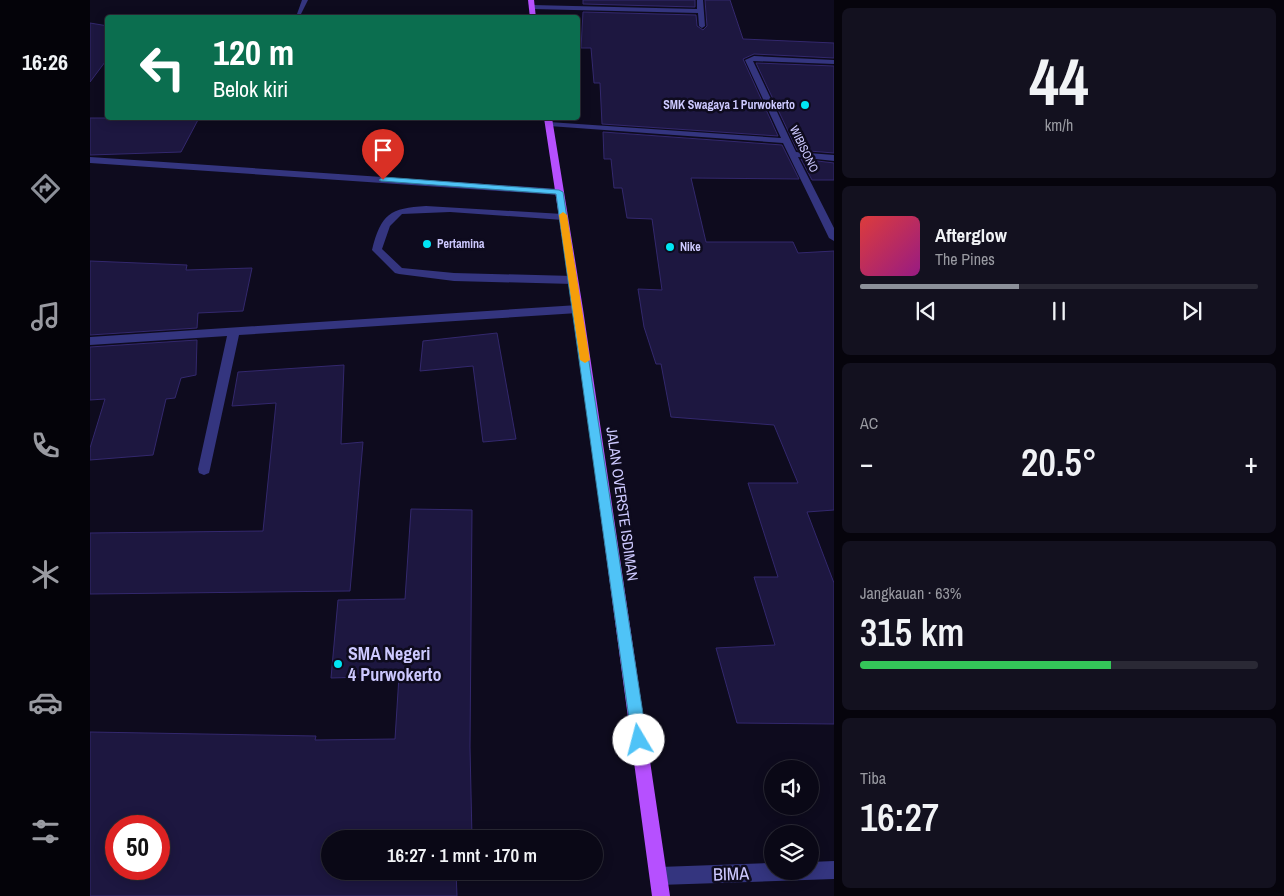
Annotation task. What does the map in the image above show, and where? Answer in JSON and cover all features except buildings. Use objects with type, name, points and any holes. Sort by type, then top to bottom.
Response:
[{"type":"main road","name":"JALAN OVERSTE ISDIMAN","points":[[549,121],[578,309],[662,896]]},
{"type":"street","points":[[299,13],[304,0]]},
{"type":"street","points":[[700,0],[702,26]]},
{"type":"street","points":[[532,3],[701,11]]},
{"type":"street","name":"WIBISONO","points":[[834,62],[754,58],[749,60],[786,142],[834,238]]},
{"type":"street","points":[[549,121],[786,142]]},
{"type":"street","points":[[792,154],[834,158]]},
{"type":"street","points":[[90,160],[559,192]]},
{"type":"street","points":[[563,217],[432,209],[400,211],[383,226],[377,250],[399,270],[454,277],[573,280]]},
{"type":"street","points":[[90,341],[578,309]]},
{"type":"street","points":[[204,469],[234,331]]},
{"type":"street","points":[[819,871],[834,870]]},
{"type":"street","name":"BIMA","points":[[658,876],[764,872]]},
{"type":"slow traffic","points":[[563,215],[585,360]]},
{"type":"place","name":"SMK Swagaya 1 Purwokerto","points":[[805,105]]},
{"type":"place","name":"Pertamina","points":[[427,244]]},
{"type":"place","name":"Nike","points":[[670,247]]},
{"type":"place","name":"SMA Negeri 4 Purwokerto","points":[[338,664]]},
{"type":"route","points":[[383,180],[559,192],[581,329],[639,740]]}]
